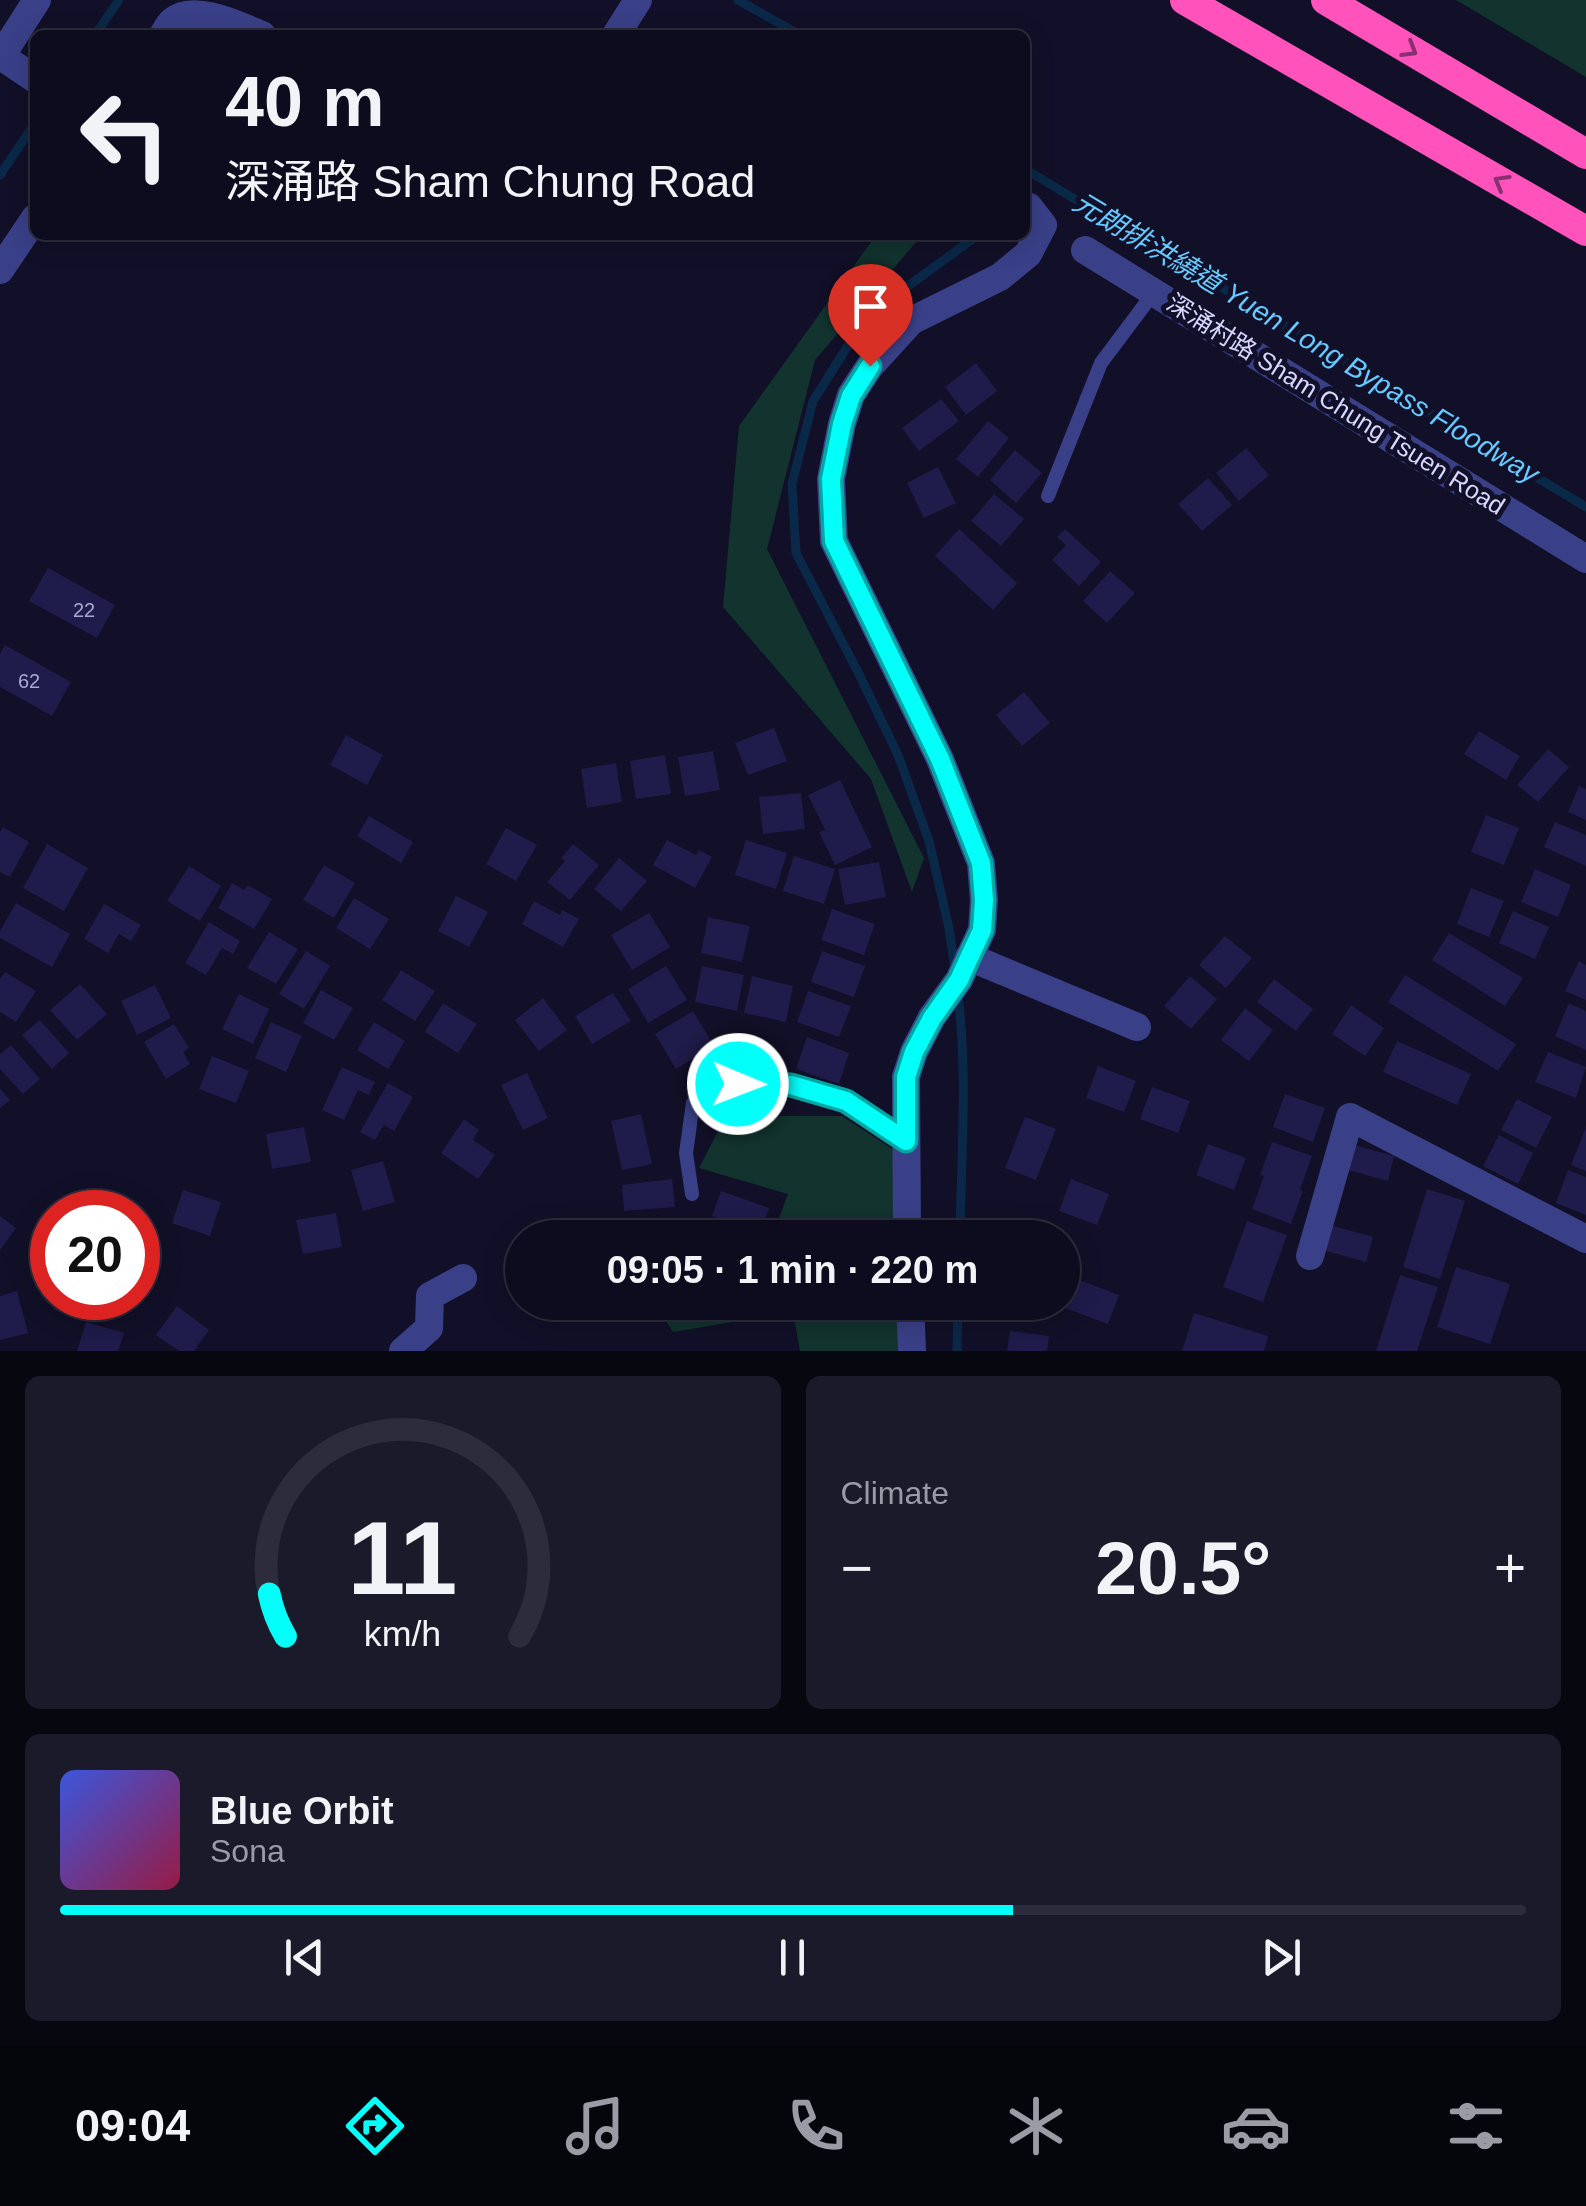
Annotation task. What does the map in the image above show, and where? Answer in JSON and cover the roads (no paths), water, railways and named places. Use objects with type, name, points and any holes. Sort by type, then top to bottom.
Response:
[{"type":"highway","points":[[1184,0],[1586,230]]},
{"type":"highway","points":[[1326,0],[1586,154]]},
{"type":"street","points":[[619,30],[638,0]]},
{"type":"street","points":[[30,76],[0,57],[36,2]]},
{"type":"street","points":[[168,28],[189,14],[221,18],[250,30]]},
{"type":"street","points":[[907,1220],[906,1077],[914,1052],[959,980],[982,930],[981,863],[940,759],[834,541],[831,479],[851,396],[870,366],[910,321],[1000,277],[1028,254],[1043,225],[1030,208]]},
{"type":"street","points":[[0,270],[30,225]]},
{"type":"street","name":"深涌村路 Sham Chung Tsuen Road","points":[[1085,250],[1586,559]]},
{"type":"street","points":[[969,958],[1137,1026]]},
{"type":"street","points":[[1310,1256],[1350,1117],[1586,1240]]},
{"type":"street","points":[[403,1351],[428,1328],[430,1296],[463,1278]]},
{"type":"street","points":[[911,1320],[912,1351]]},
{"type":"lane","points":[[1048,496],[1100,363],[1155,291]]},
{"type":"lane","points":[[692,1194],[686,1152],[693,1103],[738,1084],[791,1085],[846,1101],[906,1141]]},
{"type":"waterway","points":[[98,30],[119,0]]},
{"type":"waterway","name":"元朗排洪繞道 Yuen Long Bypass Floodway","points":[[738,0],[791,30]]},
{"type":"waterway","points":[[0,175],[30,130]]},
{"type":"waterway","name":"元朗排洪繞道 Yuen Long Bypass Floodway","points":[[1030,172],[1586,507]]},
{"type":"waterway","points":[[955,970],[929,841],[898,755],[796,553],[792,484],[813,401],[849,344],[893,297],[971,240]]},
{"type":"waterway","points":[[958,995],[963,1086],[960,1220]]},
{"type":"waterway","points":[[957,1351],[958,1320]]}]
